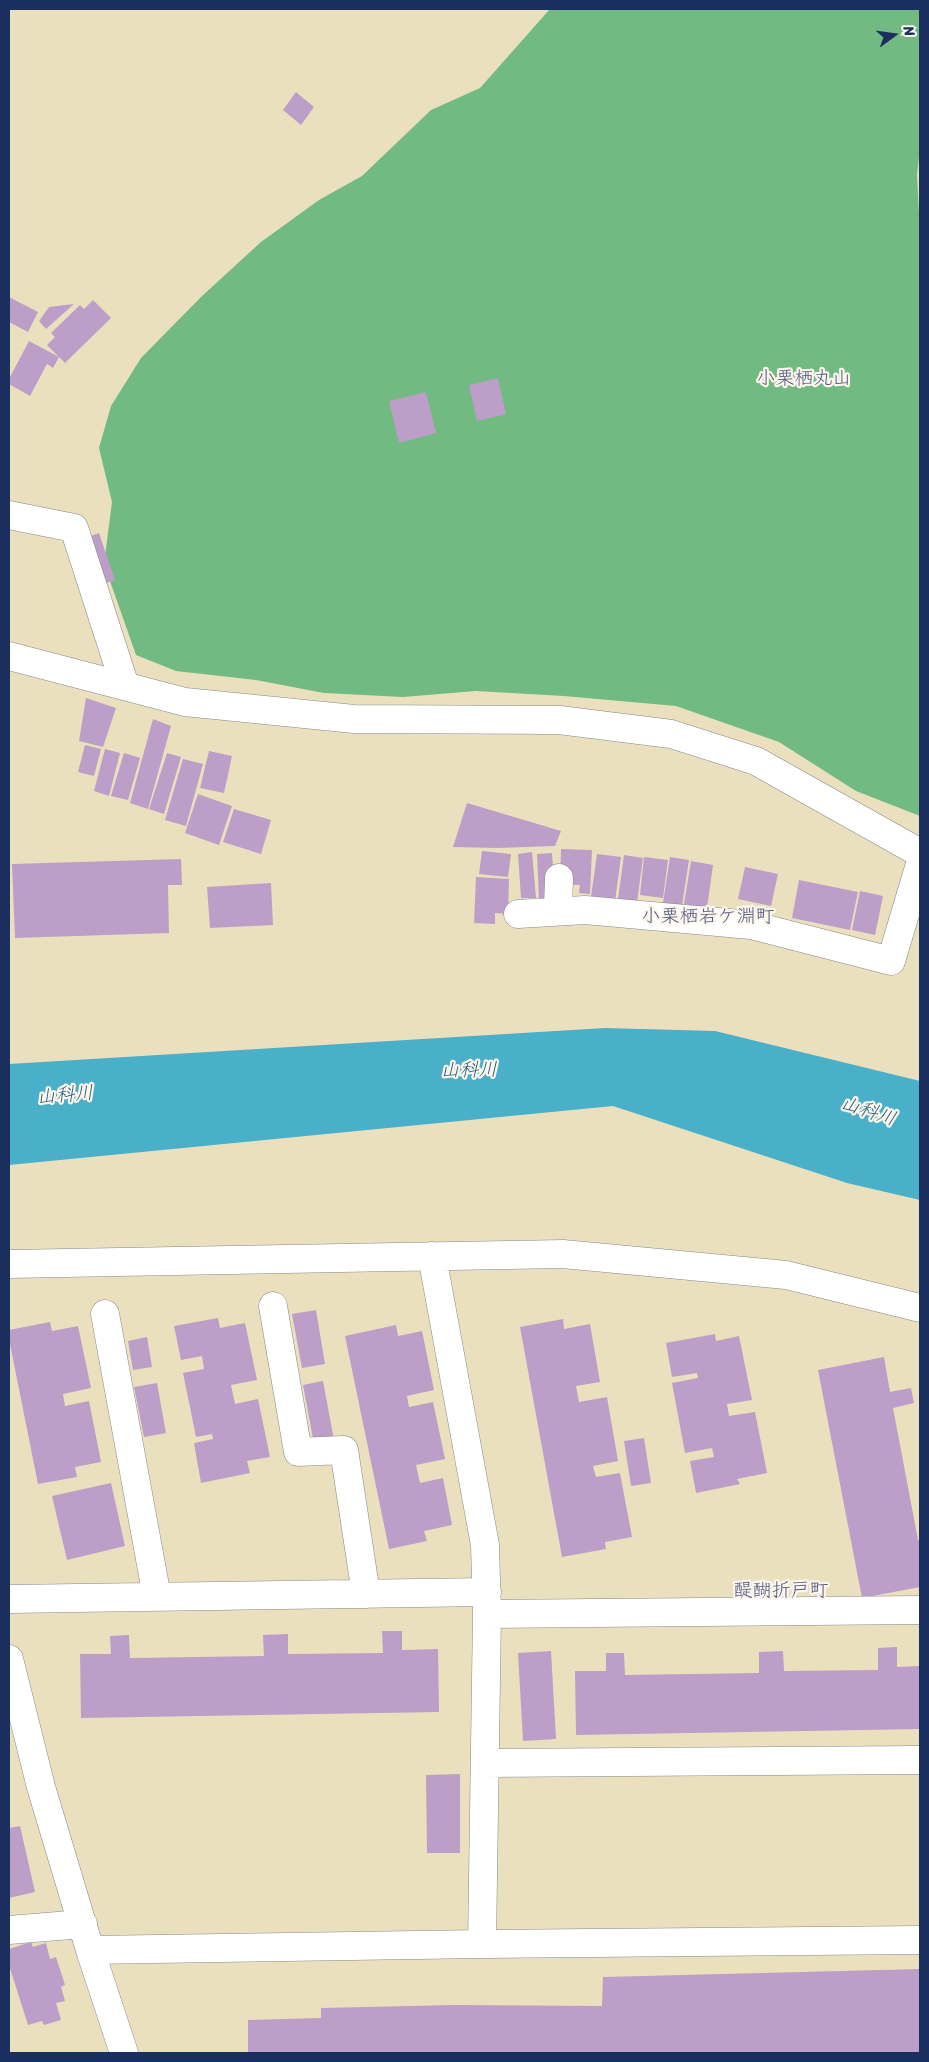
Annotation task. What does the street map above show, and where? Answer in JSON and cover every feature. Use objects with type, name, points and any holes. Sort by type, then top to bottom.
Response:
[{"type":"street","points":[[9,515],[74,528],[125,686]]},
{"type":"street","points":[[9,656],[186,702],[354,719],[559,720],[671,734],[756,761],[920,852]]},
{"type":"street","points":[[518,914],[585,910],[751,925],[891,962],[920,864]]},
{"type":"street","points":[[558,911],[559,878]]},
{"type":"street","points":[[9,1264],[563,1254],[786,1275],[920,1308]]},
{"type":"street","points":[[432,1256],[484,1545],[487,1603],[482,1944]]},
{"type":"street","points":[[273,1306],[298,1452],[344,1450],[366,1594]]},
{"type":"street","points":[[104,1314],[157,1597]]},
{"type":"street","points":[[9,1599],[366,1594],[487,1603],[920,1610]]},
{"type":"street","points":[[9,1659],[41,1787],[90,1950],[124,2053]]},
{"type":"street","points":[[485,1763],[920,1760]]},
{"type":"street","points":[[9,1930],[83,1924]]},
{"type":"street","points":[[90,1950],[920,1940]]},
{"type":"green space","points":[[550,9],[920,9],[920,148],[917,175],[920,232],[920,816],[856,791],[779,742],[676,706],[564,696],[476,691],[403,697],[324,693],[256,680],[176,671],[136,655],[104,564],[112,502],[99,448],[111,406],[141,358],[201,297],[261,242],[319,200],[362,176],[431,110],[480,88]]},
{"type":"water","name":"山科川","points":[[605,1028],[715,1031],[920,1081],[920,1200],[847,1183],[613,1106],[9,1165],[9,1064]]},
{"type":"building","points":[[296,92],[314,107],[301,125],[283,110]]},
{"type":"building","points":[[9,297],[38,312],[28,332],[9,322]]},
{"type":"building","points":[[93,300],[111,318],[65,363],[47,345],[55,337],[51,333],[80,305],[84,309]]},
{"type":"building","points":[[74,304],[46,329],[39,321],[49,307]]},
{"type":"building","points":[[29,341],[59,357],[53,368],[47,364],[30,396],[9,384],[9,379]]},
{"type":"building","points":[[498,378],[506,414],[477,421],[469,385]]},
{"type":"building","points":[[426,392],[436,433],[399,443],[389,401]]},
{"type":"building","points":[[99,533],[115,580],[97,586],[82,539]]},
{"type":"building","points":[[86,698],[116,708],[103,747],[79,741]]},
{"type":"building","points":[[153,719],[171,726],[148,809],[130,803]]},
{"type":"building","points":[[85,745],[101,749],[94,776],[78,772]]},
{"type":"building","points":[[105,749],[120,753],[109,796],[94,791]]},
{"type":"building","points":[[209,751],[232,756],[224,793],[200,788]]},
{"type":"building","points":[[124,753],[140,758],[128,800],[111,796]]},
{"type":"building","points":[[167,753],[181,757],[164,814],[149,809]]},
{"type":"building","points":[[183,759],[203,764],[186,826],[165,820]]},
{"type":"building","points":[[198,794],[232,806],[219,845],[185,833]]},
{"type":"building","points":[[467,803],[561,831],[555,846],[453,847]]},
{"type":"building","points":[[234,809],[271,820],[261,854],[223,842]]},
{"type":"building","points":[[561,849],[592,850],[590,894],[579,893],[580,885],[560,884]]},
{"type":"building","points":[[482,851],[511,854],[508,877],[479,874]]},
{"type":"building","points":[[532,852],[536,898],[521,898],[518,854]]},
{"type":"building","points":[[552,853],[555,899],[539,900],[537,854]]},
{"type":"building","points":[[597,854],[621,857],[615,901],[591,897]]},
{"type":"building","points":[[624,855],[643,858],[637,902],[618,899]]},
{"type":"building","points":[[644,857],[668,860],[663,898],[640,895]]},
{"type":"building","points":[[670,857],[689,860],[682,906],[663,903]]},
{"type":"building","points":[[181,859],[182,885],[168,885],[169,933],[15,938],[12,864]]},
{"type":"building","points":[[691,861],[713,865],[707,908],[684,904]]},
{"type":"building","points":[[745,867],[778,874],[771,906],[738,899]]},
{"type":"building","points":[[476,877],[509,879],[508,914],[495,913],[495,924],[474,923]]},
{"type":"building","points":[[799,880],[858,892],[850,930],[792,918]]},
{"type":"building","points":[[271,883],[273,925],[210,928],[207,887]]},
{"type":"building","points":[[860,891],[883,896],[875,935],[852,930]]},
{"type":"building","points":[[316,1310],[325,1364],[302,1368],[292,1314]]},
{"type":"building","points":[[218,1318],[220,1328],[245,1323],[257,1380],[231,1385],[235,1404],[258,1399],[270,1457],[247,1461],[250,1473],[201,1483],[194,1443],[213,1439],[212,1434],[196,1437],[183,1373],[204,1369],[202,1356],[181,1360],[174,1326]]},
{"type":"building","points":[[563,1319],[564,1329],[590,1324],[600,1382],[576,1386],[579,1402],[607,1397],[618,1461],[593,1466],[596,1477],[620,1473],[632,1537],[605,1542],[606,1549],[562,1557],[520,1327]]},
{"type":"building","points":[[50,1322],[52,1331],[78,1326],[91,1388],[63,1394],[65,1406],[89,1401],[101,1462],[75,1467],[77,1477],[38,1484],[9,1339],[9,1330]]},
{"type":"building","points":[[396,1325],[398,1336],[422,1331],[434,1390],[407,1396],[409,1407],[433,1402],[445,1459],[416,1465],[420,1483],[443,1478],[452,1525],[424,1531],[427,1541],[389,1549],[345,1336]]},
{"type":"building","points":[[715,1334],[716,1341],[739,1336],[752,1400],[727,1404],[729,1416],[755,1412],[767,1473],[737,1479],[740,1484],[696,1493],[690,1461],[714,1457],[712,1448],[685,1453],[672,1383],[698,1378],[697,1373],[672,1377],[666,1343]]},
{"type":"building","points":[[147,1337],[152,1367],[133,1370],[128,1341]]},
{"type":"building","points":[[884,1357],[890,1392],[911,1388],[914,1403],[893,1408],[918,1540],[920,1540],[920,1587],[862,1598],[818,1370]]},
{"type":"building","points":[[323,1381],[334,1440],[314,1444],[303,1385]]},
{"type":"building","points":[[157,1383],[166,1433],[144,1437],[134,1387]]},
{"type":"building","points":[[644,1438],[651,1483],[631,1486],[624,1441]]},
{"type":"building","points":[[111,1483],[125,1546],[67,1560],[52,1496]]},
{"type":"building","points":[[382,1631],[402,1631],[402,1650],[438,1649],[439,1712],[81,1718],[80,1654],[111,1654],[110,1636],[129,1635],[130,1658],[264,1656],[263,1635],[288,1634],[288,1654],[383,1653]]},
{"type":"building","points":[[897,1647],[897,1667],[920,1666],[920,1729],[576,1735],[575,1671],[606,1671],[606,1653],[624,1653],[625,1675],[759,1673],[759,1652],[783,1651],[784,1671],[878,1670],[878,1648]]},
{"type":"building","points":[[551,1651],[556,1739],[523,1741],[518,1653]]},
{"type":"building","points":[[460,1774],[460,1853],[427,1853],[426,1775]]},
{"type":"building","points":[[20,1826],[35,1892],[9,1898],[9,1828]]},
{"type":"building","points":[[31,1942],[33,1947],[46,1943],[50,1959],[56,1957],[65,1985],[61,1987],[65,2001],[56,2003],[61,2020],[44,2025],[42,2021],[28,2025],[9,1965],[9,1949]]},
{"type":"building","points":[[920,1969],[920,2053],[248,2053],[248,2020],[321,2018],[321,2008],[454,2005],[602,2006],[603,1977]]},
{"type":"district","name":"小栗栖丸山","points":[[804,379]]},
{"type":"district","name":"小栗栖岩ケ淵町","points":[[708,917]]},
{"type":"district","name":"醍醐折戸町","points":[[781,1591]]}]
